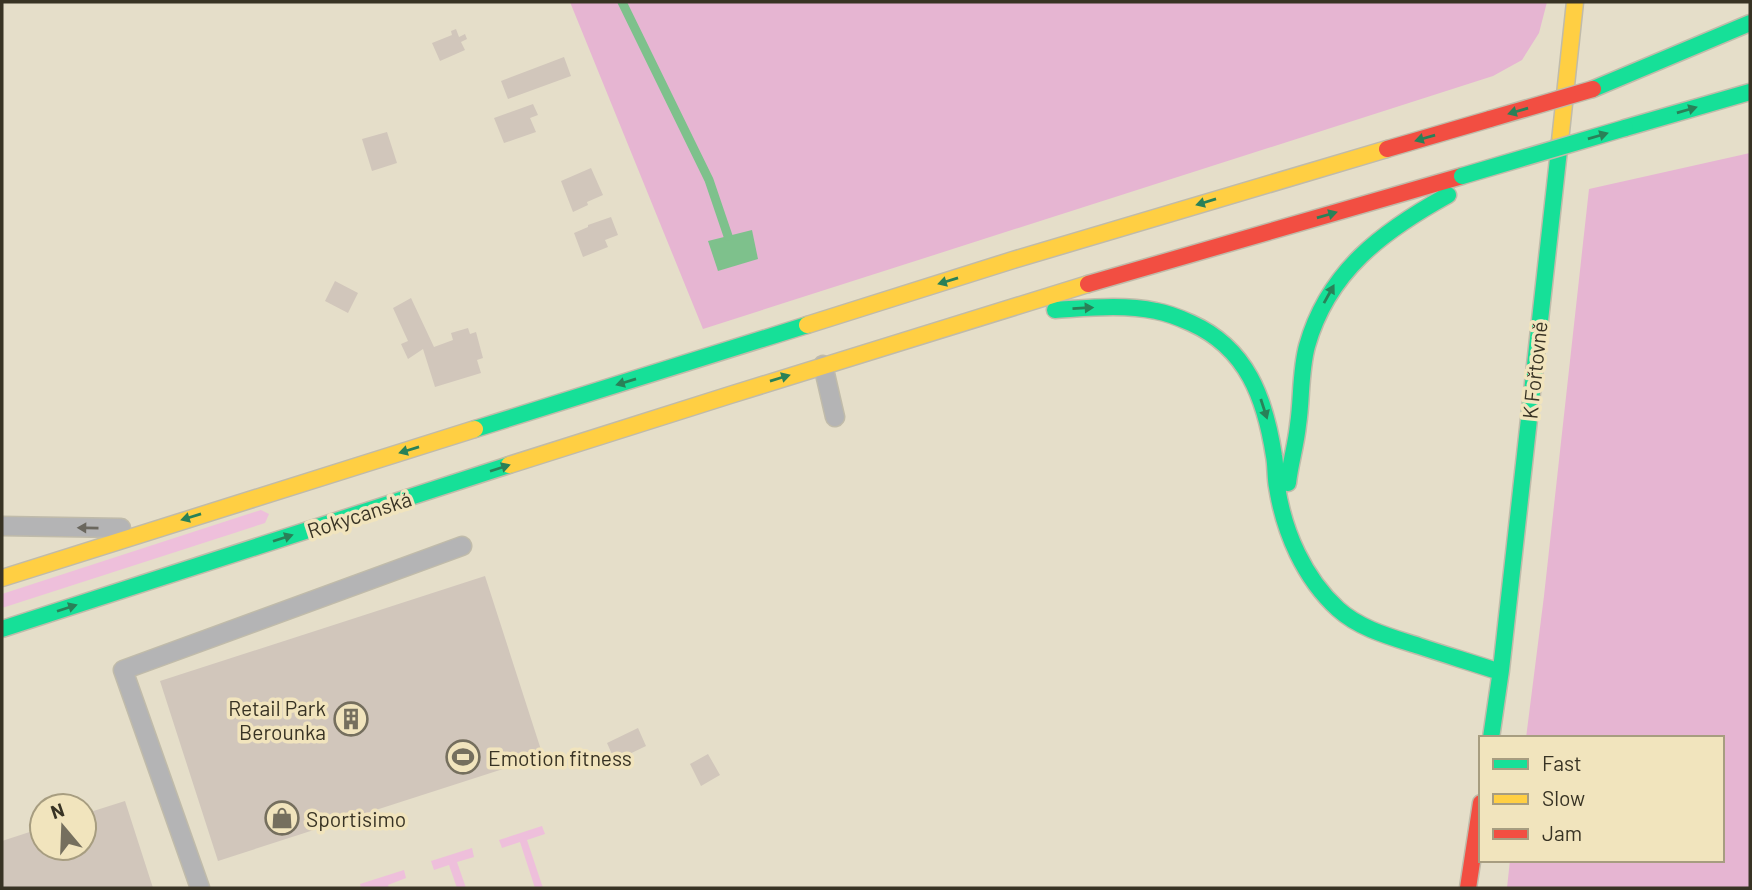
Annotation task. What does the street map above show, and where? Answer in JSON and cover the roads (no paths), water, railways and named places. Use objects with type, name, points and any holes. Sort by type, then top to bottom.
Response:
[{"type":"main road","name":"K Fořtovně","points":[[1491,736],[1575,2]]},
{"type":"main road","points":[[1593,89],[1750,23]]},
{"type":"main road","points":[[2,579],[156,528],[1205,202],[1724,51]]},
{"type":"main road","points":[[990,313],[1463,181],[1521,159],[1750,92]]},
{"type":"main road","points":[[1298,554],[1291,530],[1287,487],[1298,427],[1307,349],[1317,315],[1336,281],[1370,245],[1463,181]]},
{"type":"main road","points":[[990,313],[1106,307],[1153,310],[1188,322],[1219,338],[1239,360],[1257,387],[1267,418],[1277,490],[1284,517],[1298,554],[1314,582],[1339,610],[1366,627],[1395,639],[1500,672]]},
{"type":"main road","name":"Rokycanská","points":[[2,629],[715,398],[990,313]]},
{"type":"main road","points":[[684,343],[691,361]]},
{"type":"main road","points":[[1468,888],[1479,816]]},
{"type":"lane","points":[[823,365],[835,417]]},
{"type":"lane","points":[[2,526],[156,528]]},
{"type":"lane","points":[[200,888],[123,670],[461,545]]},
{"type":"waterway","points":[[622,2],[709,180],[728,236]]},
{"type":"place","name":"Retail Park Berounka","points":[[351,719]]},
{"type":"place","name":"Emotion fitness","points":[[463,757]]},
{"type":"place","name":"Sportisimo","points":[[282,818]]}]
